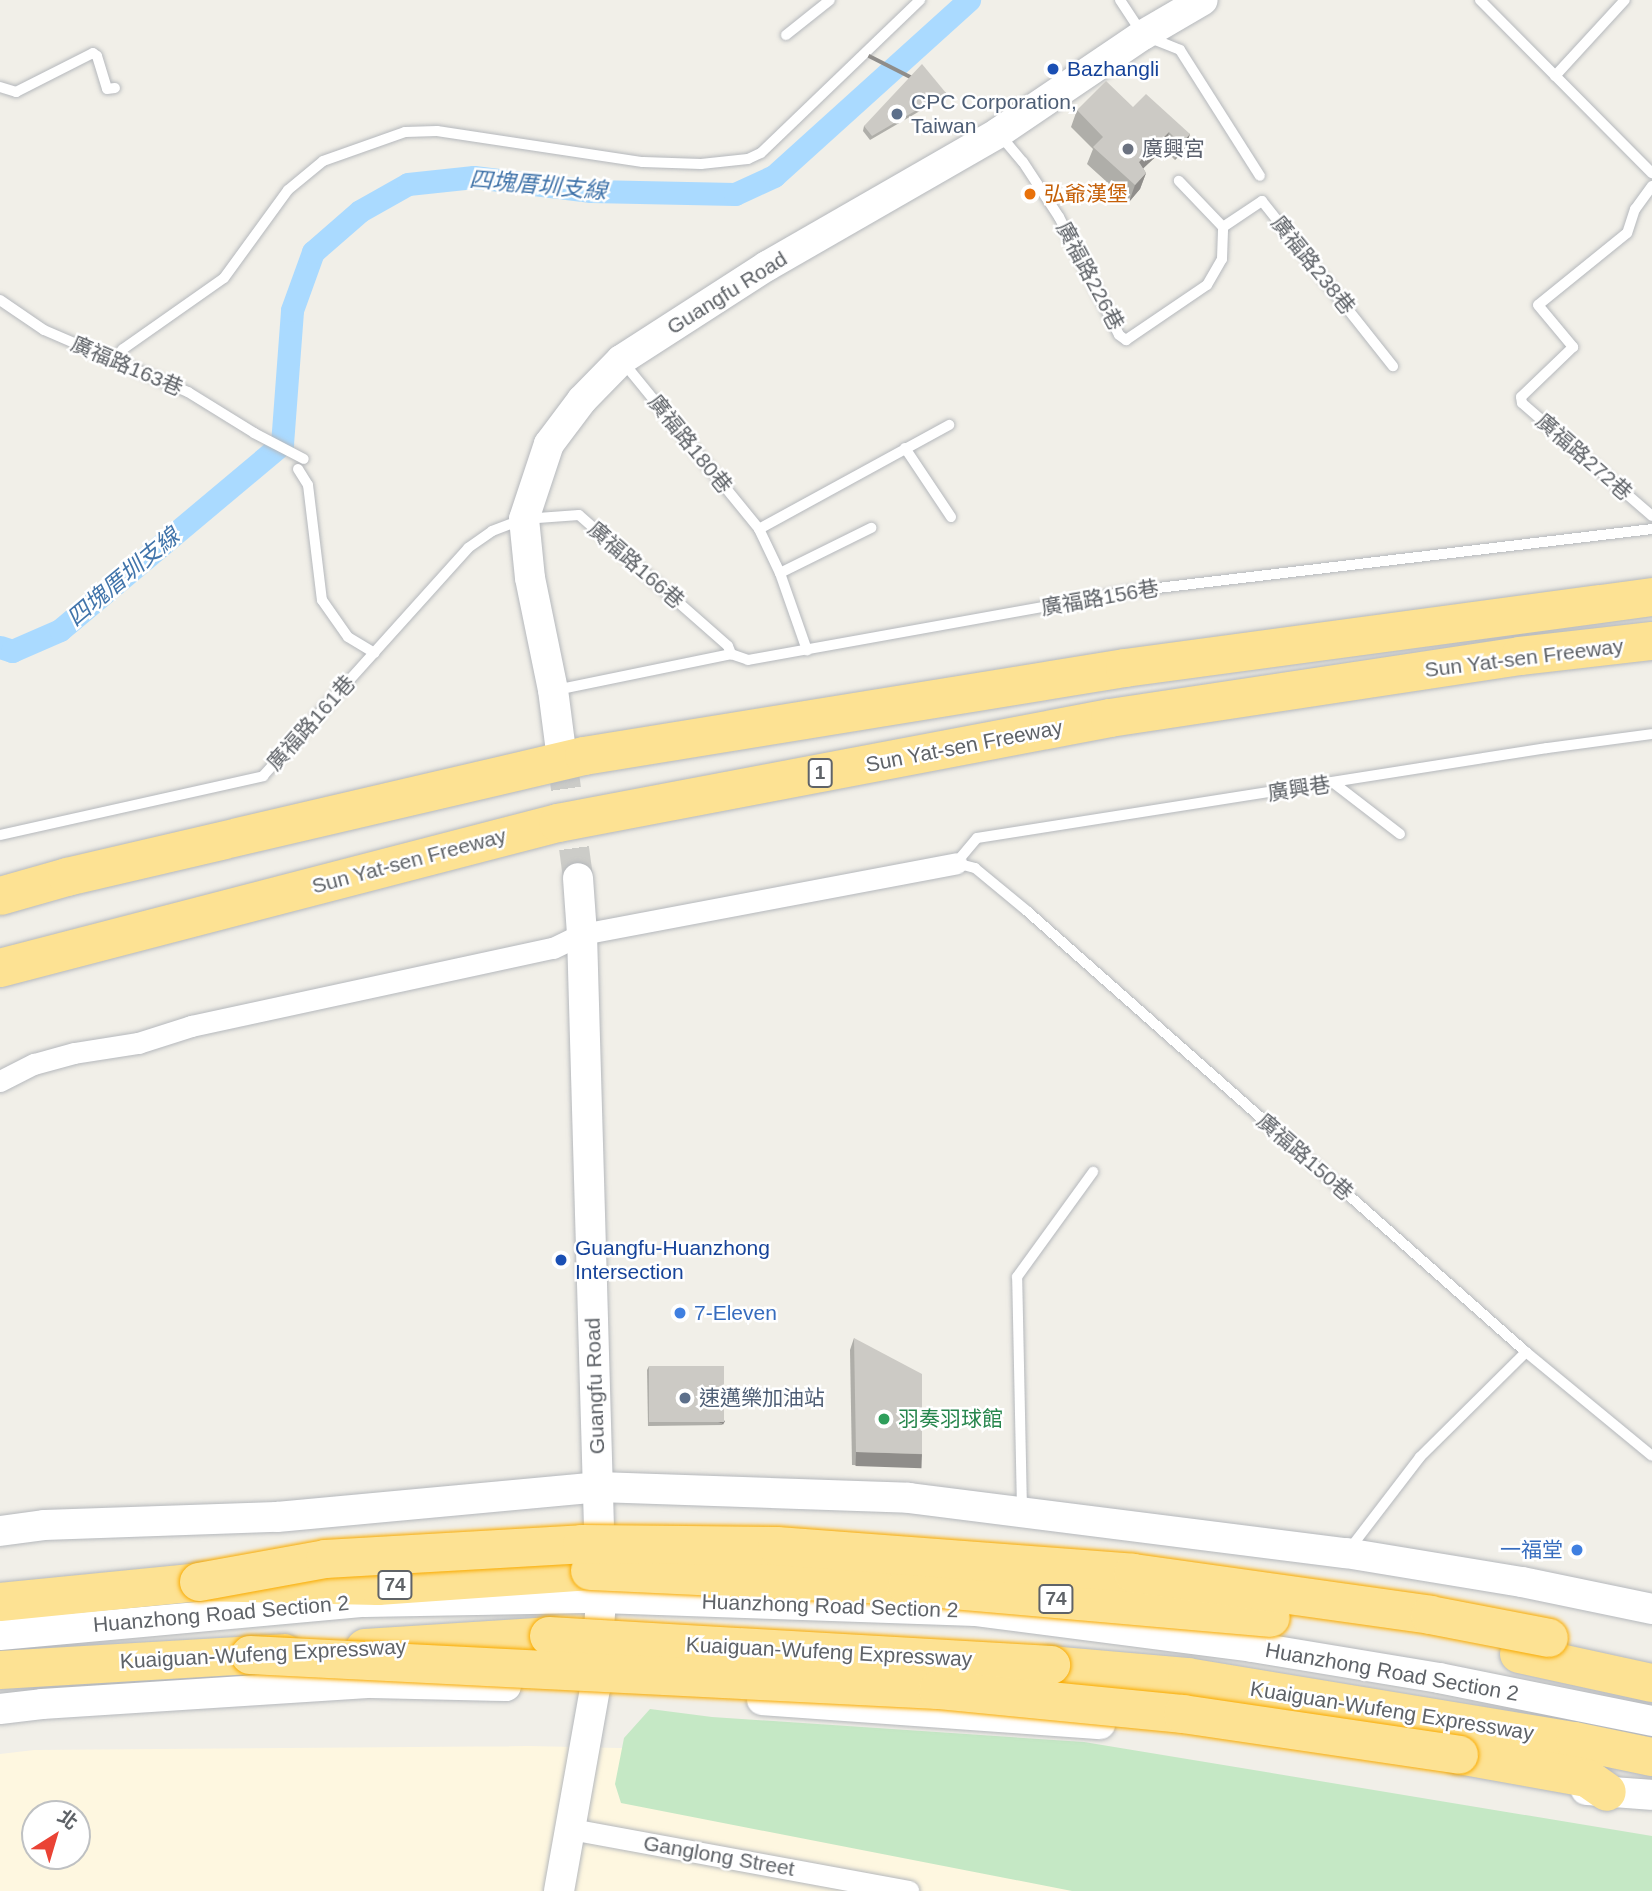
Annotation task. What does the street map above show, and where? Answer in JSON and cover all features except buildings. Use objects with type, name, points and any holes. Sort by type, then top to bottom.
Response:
[{"type":"highway","name":"Sun Yat-sen Freeway","points":[[0,896],[67,877],[584,756],[1125,668],[1652,597]]},
{"type":"highway","name":"Sun Yat-sen Freeway","points":[[0,968],[558,823],[1110,718],[1520,656],[1652,641]]},
{"type":"highway","points":[[199,1582],[339,1558],[582,1544],[777,1546],[1133,1573],[1430,1615],[1652,1658]]},
{"type":"highway","name":"74","points":[[0,1602],[199,1582],[378,1586],[590,1571],[907,1586],[1246,1614],[1519,1654],[1652,1683]]},
{"type":"highway","name":"Kuaiguan-Wufeng Expressway","points":[[0,1670],[549,1636],[1051,1665],[1186,1677],[1575,1741],[1652,1757]]},
{"type":"highway","points":[[250,1655],[951,1691],[1183,1714],[1459,1755],[1587,1778],[1606,1792]]},
{"type":"street","name":"Guangfu Road","points":[[562,759],[553,690],[530,578],[524,519],[549,444],[582,400],[621,360],[767,266],[998,133],[1143,35],[1203,0]]},
{"type":"street","points":[[0,1081],[34,1064],[74,1053],[138,1043],[191,1026],[553,948],[582,934],[956,863]]},
{"type":"street","name":"Guangfu Road","points":[[559,1891],[595,1689],[601,1607],[582,934],[578,878]]},
{"type":"street","points":[[0,1531],[44,1525],[276,1517],[598,1487],[909,1498],[1346,1553],[1522,1582],[1652,1609]]},
{"type":"street","name":"Huanzhong Road Section 2","points":[[0,1634],[364,1602],[976,1611],[1252,1647],[1439,1678],[1652,1721]]},
{"type":"street","name":"Huanzhong Road Section 2","points":[[0,1651],[437,1614],[601,1607],[966,1628],[1222,1657],[1431,1687],[1652,1733]]},
{"type":"street","points":[[0,1709],[371,1683],[595,1689],[1163,1729],[1606,1792],[1652,1795]]},
{"type":"street","name":"Ganglong Street","points":[[571,1829],[908,1891]]},
{"type":"lane","points":[[786,35],[830,0]]},
{"type":"lane","points":[[114,360],[123,349],[224,278],[288,190],[323,161],[405,132],[437,131],[643,162],[701,164],[748,159],[761,153],[920,0]]},
{"type":"lane","points":[[1120,0],[1143,35],[1180,50],[1260,176]]},
{"type":"lane","points":[[1480,0],[1652,173]]},
{"type":"lane","points":[[1555,76],[1625,0]]},
{"type":"lane","points":[[0,87],[16,92],[93,53],[97,56],[107,89],[116,88]]},
{"type":"lane","name":"廣福路226巷","points":[[998,133],[1023,162],[1059,216],[1119,335],[1126,340],[1207,285],[1222,259],[1223,227]]},
{"type":"lane","points":[[1179,181],[1223,227]]},
{"type":"lane","name":"廣福路272巷","points":[[1652,186],[1635,209],[1627,233],[1538,305],[1573,347],[1521,397],[1522,403],[1652,516]]},
{"type":"lane","name":"廣福路238巷","points":[[1223,227],[1262,201],[1393,366]]},
{"type":"lane","name":"廣福路163巷","points":[[0,300],[44,330],[188,392],[301,464],[308,485],[321,600],[348,637],[375,653]]},
{"type":"lane","name":"廣福路180巷","points":[[621,360],[759,529],[780,573],[807,650]]},
{"type":"lane","points":[[759,529],[949,425]]},
{"type":"lane","points":[[905,448],[951,517]]},
{"type":"lane","name":"廣福路166巷","points":[[524,519],[579,515],[728,646],[731,654]]},
{"type":"lane","name":"廣福路161巷","points":[[0,835],[263,776],[468,548],[492,531],[524,519]]},
{"type":"lane","points":[[780,573],[872,528]]},
{"type":"lane","name":"廣福路156巷","points":[[553,690],[731,654],[748,660],[1133,590],[1652,529]]},
{"type":"lane","name":"廣興巷","points":[[956,863],[977,838],[1652,734]]},
{"type":"lane","points":[[1335,784],[1400,834]]},
{"type":"lane","name":"廣福路150巷","points":[[956,863],[975,868],[1027,911],[1526,1352],[1652,1456]]},
{"type":"lane","points":[[1022,1511],[1017,1278],[1093,1172]]},
{"type":"lane","points":[[1346,1553],[1420,1457],[1526,1352]]},
{"type":"shaded area","points":[[529,1746],[663,1749],[1652,1891],[0,1891],[0,1754],[34,1750]]},
{"type":"green space","points":[[650,1709],[712,1717],[1084,1742],[1652,1836],[1652,1891],[1072,1891],[621,1803],[615,1784],[624,1738]]},
{"type":"waterway","name":"四塊厝圳支線","points":[[0,647],[12,651],[60,630],[282,444],[292,310],[313,252],[360,211],[408,184],[474,177],[591,191],[735,194],[774,176],[969,0]]},
{"type":"tunnel","points":[[562,759],[578,878]]},
{"type":"place","name":"Bazhangli","points":[[1053,69]]},
{"type":"place","name":"CPC Corporation, Taiwan","points":[[897,114]]},
{"type":"place","name":"廣興宮","points":[[1128,149]]},
{"type":"place","name":"弘爺漢堡","points":[[1030,194]]},
{"type":"place","name":"Guangfu-Huanzhong Intersection","points":[[561,1260]]},
{"type":"place","name":"7-Eleven","points":[[680,1313]]},
{"type":"place","name":"速邁樂加油站","points":[[685,1398]]},
{"type":"place","name":"羽奏羽球館","points":[[884,1419]]},
{"type":"place","name":"一福堂","points":[[1577,1550]]}]
